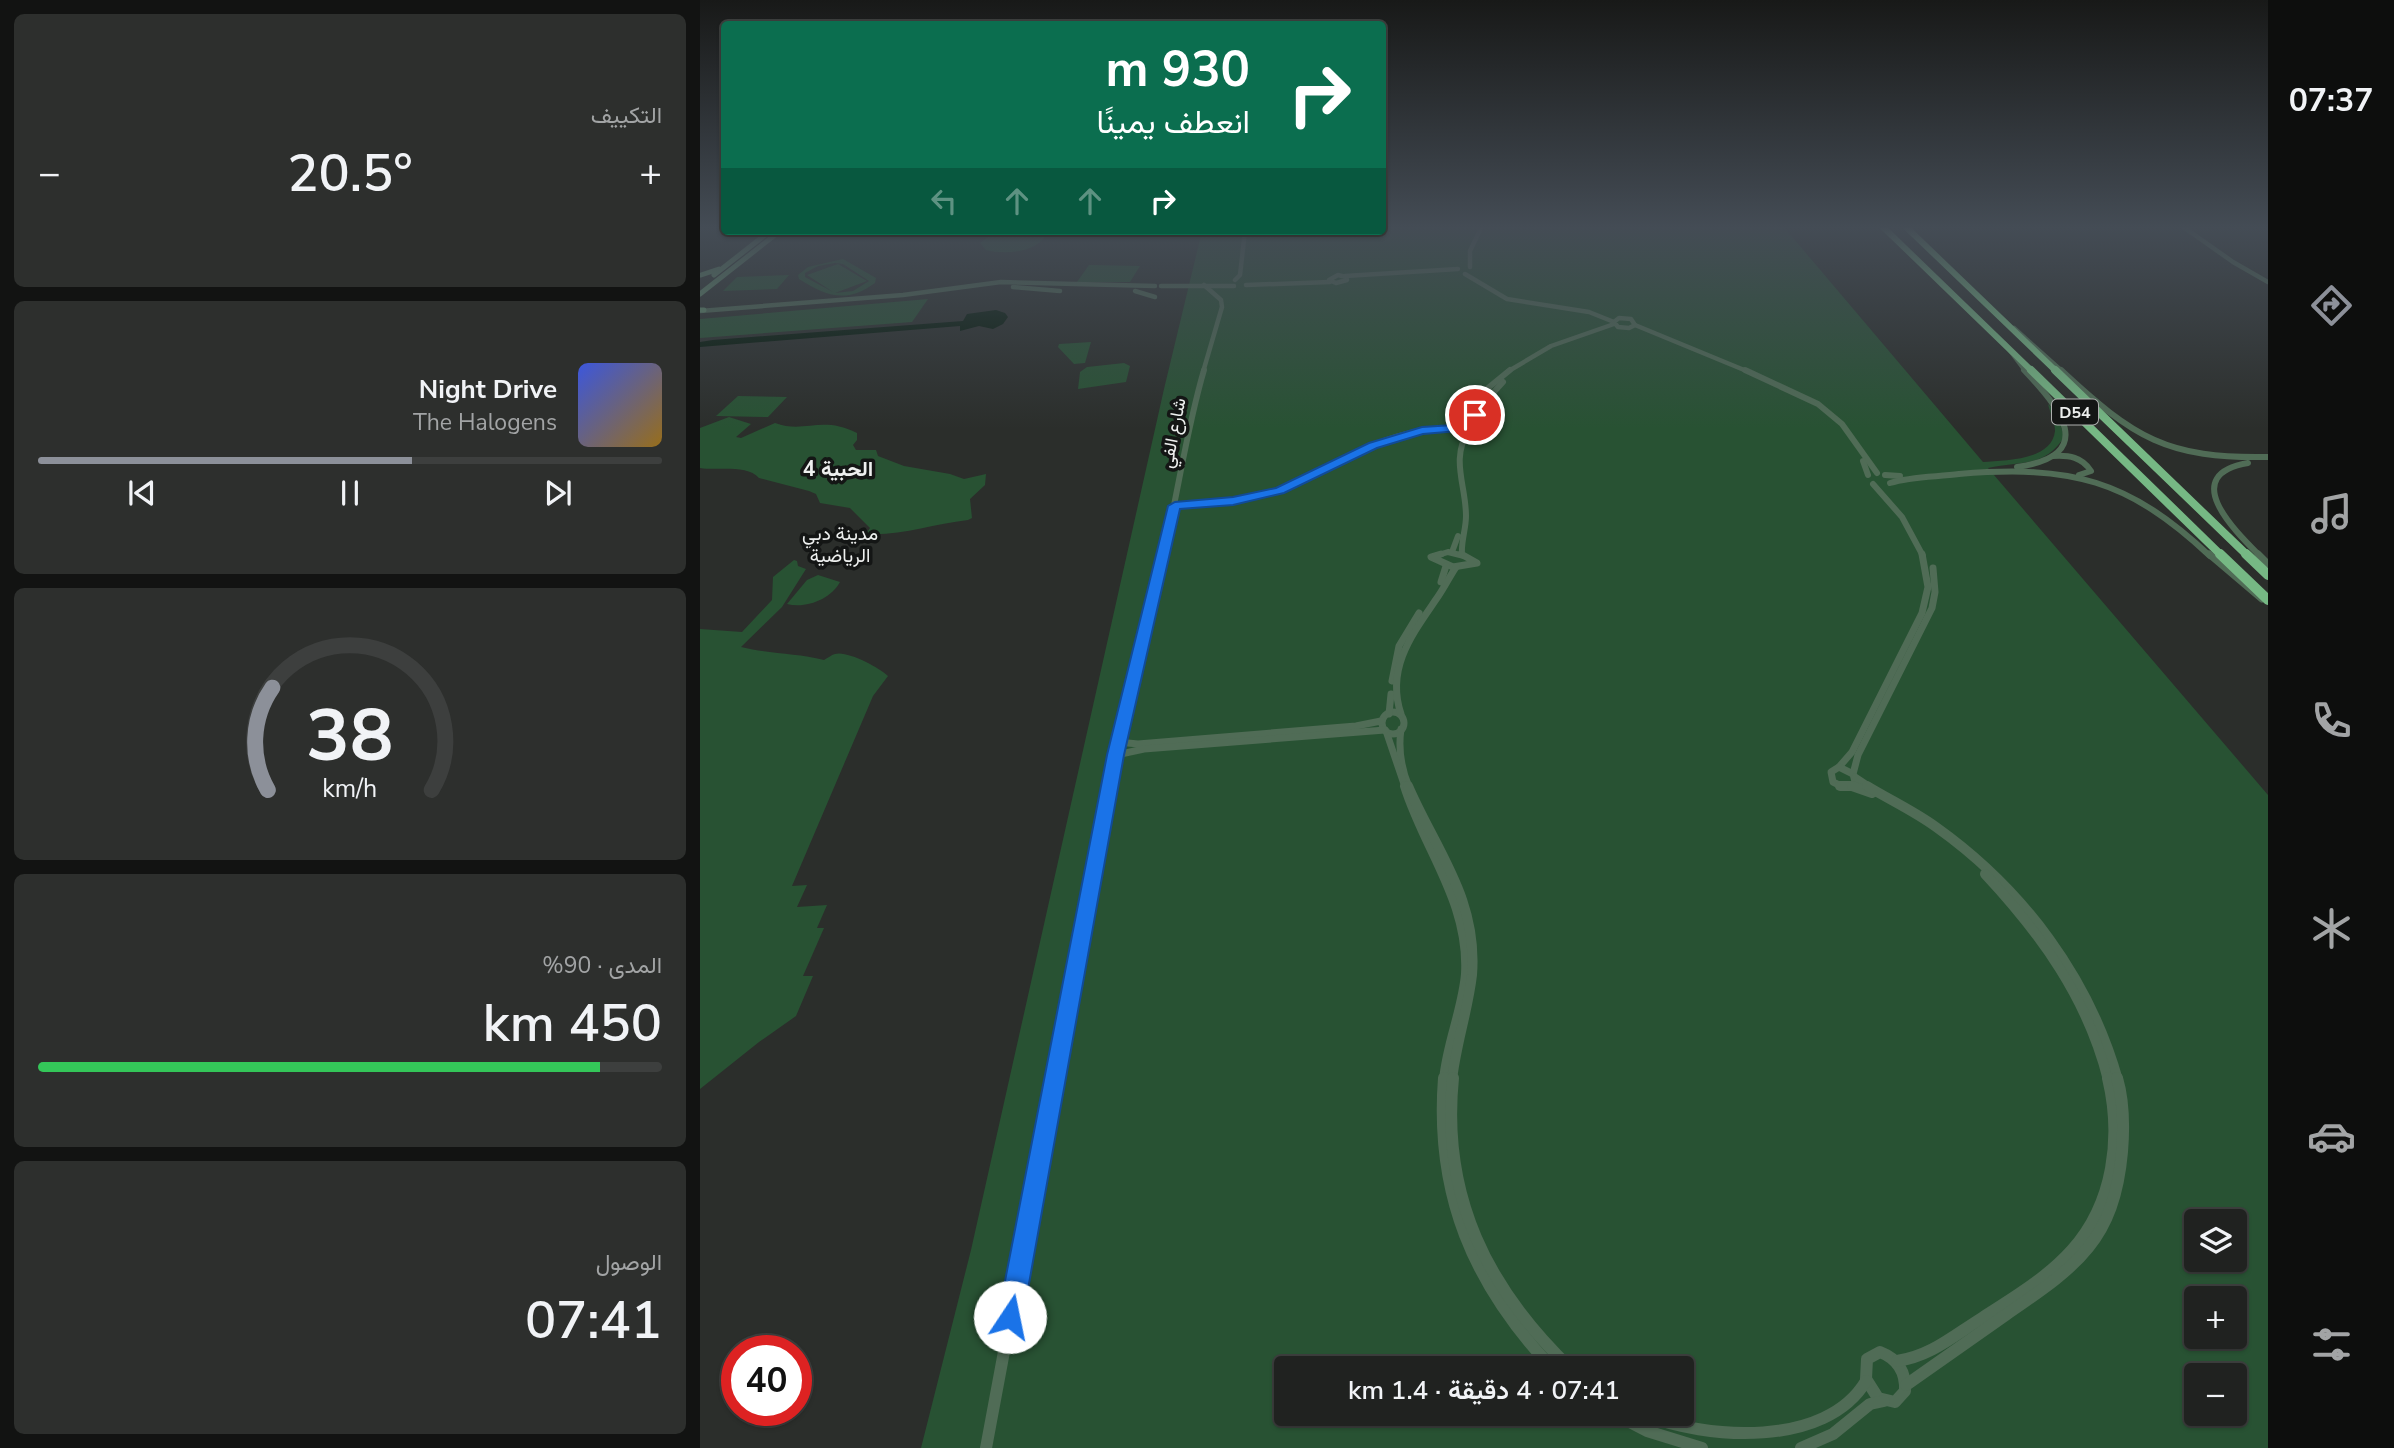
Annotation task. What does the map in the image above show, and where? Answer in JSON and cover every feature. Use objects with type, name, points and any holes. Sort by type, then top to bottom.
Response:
[{"type":"highway","name":"D54","points":[[1952,294],[2268,602]]},
{"type":"highway","name":"D54","points":[[1973,294],[2268,575]]},
{"type":"street","points":[[701,312],[917,294]]},
{"type":"street","points":[[701,312],[944,294]]},
{"type":"street","name":"شارع الفي","points":[[986,1448],[1118,742],[1175,504],[1191,414],[1223,304],[1217,294]]},
{"type":"street","points":[[1493,294],[1588,312],[1632,326],[1782,386],[1818,404],[1842,424],[1877,473]]},
{"type":"street","points":[[1501,294],[1585,308],[1617,323]]},
{"type":"street","points":[[1974,294],[2121,423],[2165,447],[2193,455],[2268,459]]},
{"type":"street","points":[[802,306],[820,302]]},
{"type":"street","points":[[1452,552],[1458,540],[1460,521],[1455,466],[1460,425],[1488,388],[1522,361],[1558,343],[1631,319],[1632,326]]},
{"type":"street","points":[[1175,504],[1264,495],[1300,483],[1384,441],[1422,430],[1473,421],[1493,391],[1526,364],[1617,323]]},
{"type":"street","points":[[1632,326],[1779,388],[1814,406],[1838,426],[1862,459],[1868,481],[1888,498],[1915,538],[1927,565],[1930,589],[1923,613],[1847,761],[1831,772],[1832,779],[1843,787],[1853,779],[1858,755],[1930,613],[1936,592],[1928,554],[1885,475]]},
{"type":"street","points":[[2005,344],[2011,357],[2063,417],[2066,438],[2052,456]]},
{"type":"street","points":[[1462,554],[1465,510],[1459,462],[1463,439],[1469,430],[1476,427],[1473,421]]},
{"type":"street","points":[[1460,425],[1469,430]]},
{"type":"street","points":[[1868,475],[2019,466],[2052,456],[2079,459],[2091,469],[2086,474],[2023,470],[1873,484]]},
{"type":"street","points":[[2230,459],[2237,465]]},
{"type":"street","points":[[2268,459],[2237,465],[2214,480],[2213,498],[2223,517],[2268,564]]},
{"type":"street","points":[[2062,473],[2111,487],[2152,507],[2268,602]]},
{"type":"street","points":[[1452,552],[1462,554],[1477,563],[1447,566],[1431,556],[1452,552]]},
{"type":"street","points":[[1447,566],[1441,582],[1399,646],[1393,667],[1389,714],[1384,727],[1394,746],[1412,807],[1451,884],[1463,927],[1466,963],[1464,991],[1448,1055],[1441,1104],[1443,1155],[1456,1209],[1469,1248],[1493,1296],[1516,1329],[1541,1356]]},
{"type":"street","points":[[1456,567],[1419,622],[1402,656],[1396,683],[1396,701],[1406,721],[1401,730],[1399,744],[1406,774],[1424,821],[1457,882],[1472,938],[1471,993],[1454,1065],[1450,1099],[1450,1135],[1461,1200],[1479,1249],[1501,1289],[1543,1344],[1556,1356]]},
{"type":"street","points":[[1389,714],[1401,714]]},
{"type":"street","points":[[1118,742],[1138,744],[1356,726],[1401,730]]},
{"type":"street","points":[[1116,755],[1143,749],[1384,727]]},
{"type":"street","points":[[1839,767],[1877,796],[1948,842],[1989,877],[2025,918],[2056,961],[2092,1028],[2106,1064],[2114,1114],[2112,1161],[2105,1192],[2092,1222],[2073,1249],[2048,1271],[1936,1348],[1918,1358],[1897,1362]]},
{"type":"street","points":[[1801,1448],[1833,1434],[1870,1404],[1899,1399],[1906,1385],[2061,1277],[2088,1252],[2103,1228],[2114,1201],[2122,1159],[2124,1117],[2117,1071],[2101,1026],[2069,968],[2034,919],[1998,879],[1957,843],[1928,822],[1853,779]]},
{"type":"street","points":[[1884,1401],[1873,1393],[1866,1381],[1865,1366],[1872,1354],[1885,1353],[1897,1362],[1904,1373],[1906,1385]]},
{"type":"street","points":[[1671,1426],[1711,1436],[1768,1438],[1799,1432],[1826,1421],[1857,1396],[1866,1381]]},
{"type":"street","points":[[1637,1426],[1702,1448]]},
{"type":"green space","points":[[1187,294],[1840,294],[1983,462],[2026,457],[2045,448],[2052,441],[2055,431],[2048,404],[2057,412],[2064,437],[2057,447],[2040,459],[1988,468],[2268,795],[2268,1448],[921,1448],[971,1250]]},
{"type":"green space","points":[[928,299],[912,322],[700,338],[700,319]]},
{"type":"green space","points":[[1091,342],[1085,363],[1074,364],[1058,347],[1059,344]]},
{"type":"green space","points":[[1124,363],[1130,366],[1126,382],[1078,389],[1080,372],[1087,367]]},
{"type":"green space","points":[[738,396],[787,397],[768,417],[716,416]]},
{"type":"green space","points":[[729,417],[751,424],[736,437],[741,438],[775,423],[795,427],[833,425],[857,433],[857,440],[853,445],[856,450],[876,450],[878,456],[904,466],[964,479],[986,474],[985,485],[970,499],[972,518],[968,520],[904,532],[866,534],[870,528],[850,508],[820,503],[816,494],[809,491],[759,478],[747,471],[700,468],[700,428]]},
{"type":"green space","points":[[794,560],[798,566],[806,569],[782,607],[741,647],[824,660],[835,654],[847,654],[888,676],[873,696],[792,886],[807,885],[797,907],[827,905],[817,928],[824,928],[803,976],[813,976],[796,1016],[700,1089],[700,629],[742,632],[772,600],[773,577]]},
{"type":"green space","points":[[818,575],[840,582],[831,593],[810,604],[787,604],[807,580]]},
{"type":"shaded area","points":[[996,310],[1008,317],[1003,324],[993,329],[979,326],[960,331],[960,326],[700,347],[700,342],[713,340],[963,321],[967,314]]},
{"type":"district","name":"الحبية 4","points":[[838,469]]},
{"type":"district","name":"مدينة دبي الرياضية","points":[[840,544]]},
{"type":"route","points":[[1010,1317],[1116,755],[1175,506],[1233,501],[1280,491],[1373,445],[1422,430],[1458,428],[1458,422],[1473,421],[1475,415]]}]
